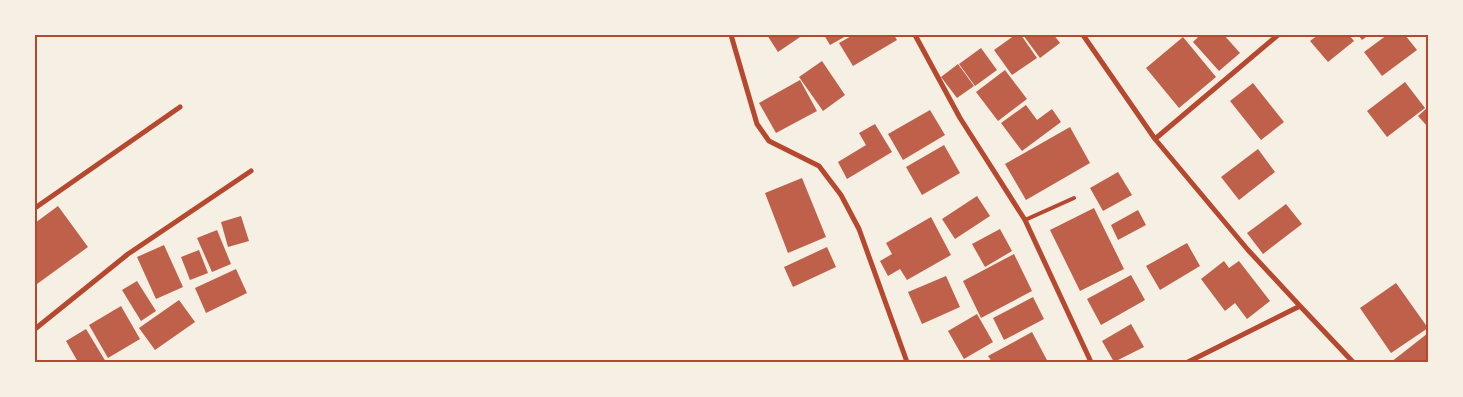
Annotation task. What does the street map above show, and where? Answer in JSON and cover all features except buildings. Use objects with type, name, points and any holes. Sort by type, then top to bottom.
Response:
[{"type":"street","points":[[731,35],[757,124],[769,141],[819,166],[841,195],[859,229],[907,362]]},
{"type":"street","points":[[915,35],[960,118],[1025,220],[1091,362]]},
{"type":"street","points":[[1083,35],[1155,140],[1248,250],[1354,362]]},
{"type":"street","points":[[1155,140],[1277,36]]},
{"type":"street","points":[[35,208],[180,107]]},
{"type":"street","points":[[35,329],[128,254],[251,171]]},
{"type":"street","points":[[1188,362],[1300,306]]},
{"type":"lane","points":[[1025,220],[1074,198]]}]
